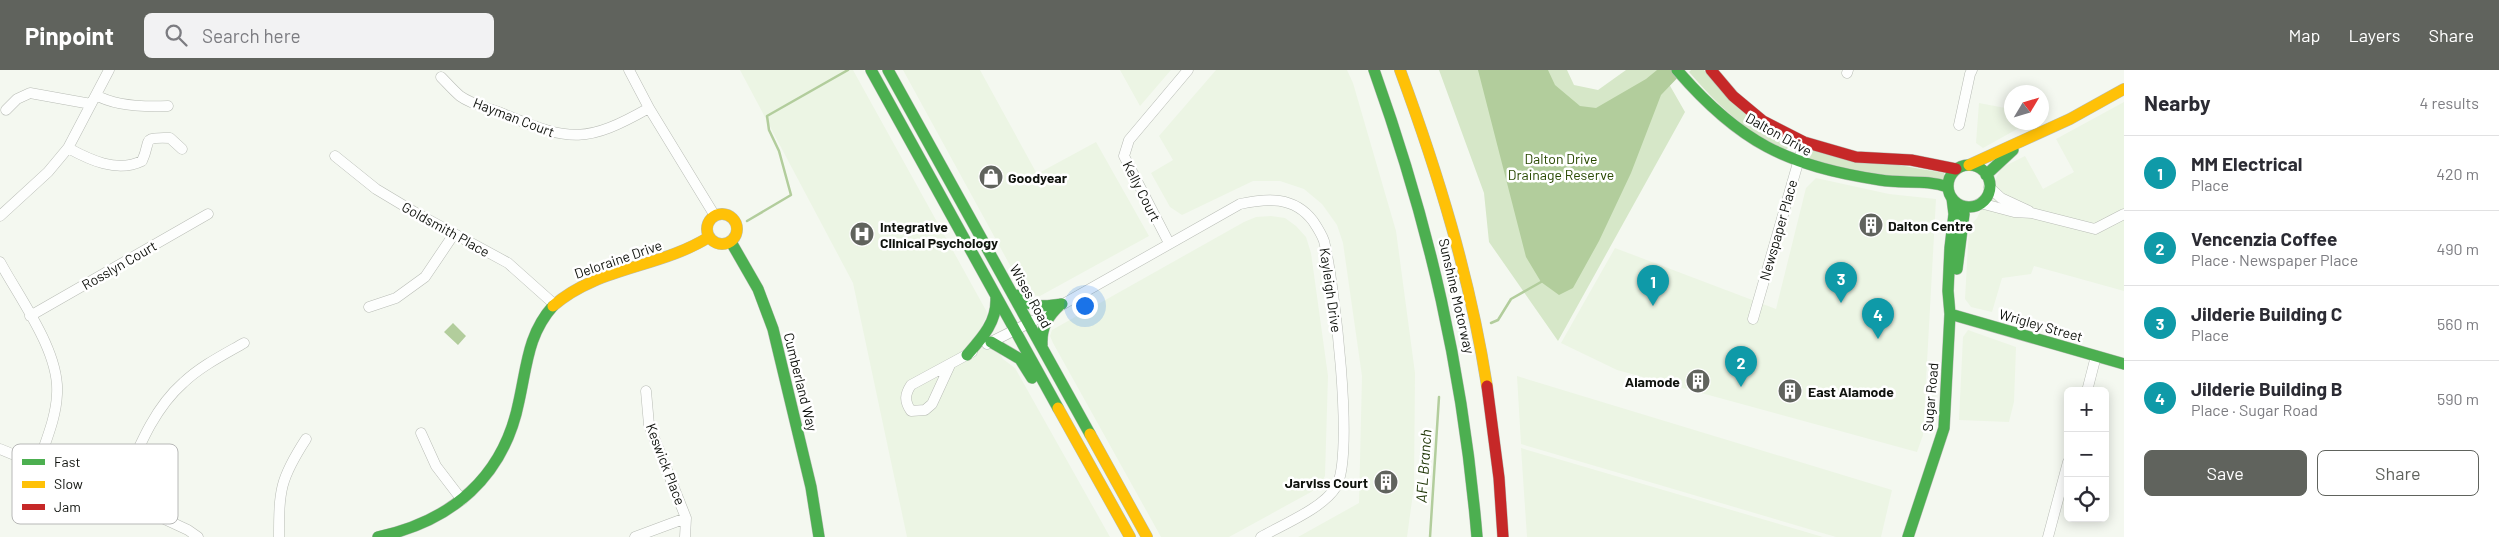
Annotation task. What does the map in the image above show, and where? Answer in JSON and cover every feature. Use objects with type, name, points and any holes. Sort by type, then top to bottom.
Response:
[{"type":"main road","points":[[871,70],[1130,537]]},
{"type":"main road","name":"Wises Road","points":[[888,70],[1148,537]]},
{"type":"main road","name":"Sunshine Motorway","points":[[1374,70],[1419,200],[1446,310],[1463,400],[1477,537]]},
{"type":"main road","name":"Sunshine Motorway","points":[[1400,70],[1436,172],[1470,299],[1492,426],[1503,537]]},
{"type":"main road","points":[[1408,70],[1409,92]]},
{"type":"main road","name":"Dalton Drive","points":[[1677,70],[1717,113],[1753,140],[1797,164],[1834,175],[1908,183],[1931,180],[1948,187]]},
{"type":"main road","name":"Dalton Drive","points":[[1711,70],[1733,96],[1763,121],[1804,142],[1856,157],[1911,160],[1956,169]]},
{"type":"main road","points":[[1950,314],[1948,291],[1951,230],[1954,214],[1952,198],[1948,187],[1951,174],[1956,169],[2019,144],[2051,127],[2088,102],[2124,84]]},
{"type":"main road","points":[[2051,127],[2070,120],[2124,89]]},
{"type":"main road","points":[[1986,175],[2019,144]]},
{"type":"main road","points":[[1950,314],[1955,301],[1962,219],[1964,213],[1976,205],[1988,193],[1989,187],[1986,175],[1976,166],[1969,165]]},
{"type":"main road","points":[[1952,198],[1962,206],[1976,205]]},
{"type":"main road","points":[[725,214],[734,219],[738,228],[731,242],[722,245],[709,237],[708,223],[715,216],[725,214]]},
{"type":"main road","name":"Deloraine Drive","points":[[378,537],[417,527],[440,516],[462,500],[489,473],[506,447],[515,424],[524,359],[531,336],[542,318],[554,304],[584,285],[672,256],[709,237]]},
{"type":"main road","name":"Cumberland Way","points":[[731,242],[758,289],[773,329],[811,487],[819,537]]},
{"type":"main road","points":[[1008,287],[1031,307],[1047,307],[1062,304]]},
{"type":"main road","points":[[967,355],[996,316],[998,306],[995,293]]},
{"type":"main road","points":[[1042,347],[1041,332],[1045,321],[1062,304]]},
{"type":"main road","name":"Wrigley Street","points":[[1950,314],[2124,364]]},
{"type":"main road","name":"Sugar Road","points":[[1908,537],[1944,428],[1950,314]]},
{"type":"main road","points":[[991,342],[1020,359],[1039,391],[1063,417]]},
{"type":"street","points":[[0,216],[48,172],[68,148],[109,70]]},
{"type":"street","points":[[629,70],[649,108],[715,216]]},
{"type":"street","name":"Kelly Court","points":[[1169,243],[1124,156],[1129,140],[1188,70]]},
{"type":"street","points":[[1959,125],[1972,70]]},
{"type":"street","name":"Hayman Court","points":[[441,77],[461,97],[552,133],[571,136],[592,134],[614,128],[649,108]]},
{"type":"street","points":[[6,110],[17,99],[30,93],[168,106]]},
{"type":"street","points":[[68,148],[94,161],[126,166],[142,161],[146,142],[150,139],[170,138],[182,149]]},
{"type":"street","name":"Newspaper Place","points":[[1753,319],[1804,142]]},
{"type":"street","name":"Goldsmith Place","points":[[335,156],[376,188],[508,263],[554,304]]},
{"type":"street","points":[[1989,187],[2001,198],[2032,213]]},
{"type":"street","name":"Kayleigh Drive","points":[[950,365],[932,404],[924,410],[911,411],[906,404],[906,393],[918,379],[950,365],[1016,330],[1240,204],[1265,198],[1291,204],[1312,220],[1324,239],[1341,366],[1342,464],[1338,484],[1328,498],[1261,537]]},
{"type":"street","points":[[1976,205],[2014,212],[2032,213],[2095,229],[2124,214]]},
{"type":"street","name":"Rosslyn Court","points":[[30,316],[208,214]]},
{"type":"street","points":[[370,308],[396,298],[425,277],[454,234]]},
{"type":"street","points":[[0,262],[53,361],[58,393],[54,418],[45,444]]},
{"type":"street","points":[[142,444],[151,424],[181,384],[209,363],[244,343]]},
{"type":"street","points":[[2088,387],[2096,356]]},
{"type":"street","name":"Keswick Place","points":[[646,391],[649,425],[686,518],[685,537]]},
{"type":"street","points":[[421,433],[436,466],[462,500]]},
{"type":"street","points":[[279,537],[282,485],[288,466],[306,439]]},
{"type":"street","points":[[0,449],[12,454]]},
{"type":"street","points":[[2050,536],[2064,477]]},
{"type":"street","points":[[635,537],[686,518]]},
{"type":"street","points":[[175,524],[198,537]]},
{"type":"shaded area","points":[[740,70],[853,70],[988,314],[983,323],[1003,359],[1015,368],[1110,537],[907,537],[853,283]]},
{"type":"shaded area","points":[[903,70],[980,70],[1037,174],[1096,142],[1149,236],[1040,296],[1031,295],[1023,289]]},
{"type":"shaded area","points":[[1120,70],[1171,70],[1140,106]]},
{"type":"shaded area","points":[[1216,70],[1347,70],[1353,83],[1396,231],[1415,373],[1414,486],[1407,537],[1298,537],[1359,503],[1362,376],[1343,243],[1337,225],[1322,204],[1304,189],[1280,181],[1253,181],[1182,215],[1170,207],[1151,173],[1173,160],[1159,136]]},
{"type":"shaded area","name":"Dalton Drive Drainage Reserve","points":[[1478,70],[1548,70],[1555,85],[1580,106],[1596,108],[1646,79],[1657,70],[1685,70],[1661,95],[1631,173],[1599,241],[1573,288],[1559,295],[1541,282],[1526,257]]},
{"type":"shaded area","points":[[2124,102],[2124,291],[2034,266],[2031,274],[2002,278],[1992,312],[1971,307],[1965,299],[1969,227],[1977,218],[2001,168],[2025,156],[2043,189],[2074,172],[2056,139]]},
{"type":"shaded area","points":[[1979,103],[2004,108],[2004,130],[2015,130],[1983,148],[1976,143]]},
{"type":"shaded area","points":[[1816,178],[1889,194],[1936,199],[1923,435],[1917,452],[1617,370],[1561,343],[1615,248],[1776,309],[1806,188]]},
{"type":"shaded area","points":[[1271,216],[1285,218],[1296,226],[1306,237],[1311,253],[1328,376],[1325,476],[1320,485],[1311,492],[1229,537],[1161,537],[1053,343],[1050,336],[1052,330],[1244,222],[1256,217]]},
{"type":"shaded area","points":[[453,323],[466,336],[458,345],[444,332]]},
{"type":"shaded area","points":[[1968,330],[2016,347],[2014,402],[2009,422],[1959,420],[1963,337]]},
{"type":"shaded area","points":[[1517,376],[1892,490],[1881,537],[1836,537],[1521,444]]},
{"type":"shaded area","points":[[1521,448],[1823,537],[1527,537]]},
{"type":"green space","name":"Dalton Drive Drainage Reserve","points":[[1439,70],[1567,70],[1574,85],[1598,90],[1626,70],[1661,70],[1685,112],[1558,341],[1489,242],[1484,193]]},
{"type":"green space","points":[[1691,70],[1704,70],[1729,98],[1790,143],[1791,146],[1785,150],[1757,135],[1745,126],[1710,95],[1689,72]]},
{"type":"green space","points":[[1813,150],[1944,173],[1945,176],[1942,180],[1908,179],[1839,170],[1809,159]]},
{"type":"waterway","points":[[747,221],[791,195],[779,151],[769,130],[767,116],[848,70]]},
{"type":"waterway","name":"AFL Branch","points":[[1491,323],[1498,320],[1511,299],[1541,282]]},
{"type":"waterway","name":"AFL Branch","points":[[1430,537],[1439,397]]},
{"type":"traffic: fast","points":[[871,70],[1058,408]]},
{"type":"traffic: fast","points":[[888,70],[1090,434]]},
{"type":"traffic: fast","points":[[1374,70],[1412,186],[1441,300],[1463,416],[1477,537]]},
{"type":"traffic: fast","points":[[1677,70],[1722,116],[1744,133],[1767,147],[1791,158],[1847,174],[1889,181],[1931,183],[1948,187]]},
{"type":"traffic: fast","points":[[1986,175],[2013,150]]},
{"type":"traffic: fast","points":[[1969,165],[1984,171],[1990,186],[1984,201],[1969,207],[1954,201],[1948,186],[1954,171],[1969,165]]},
{"type":"traffic: fast","points":[[1908,537],[1944,428],[1950,314],[1948,291],[1950,248],[1954,214],[1952,198]]},
{"type":"traffic: fast","points":[[1957,269],[1964,214]]},
{"type":"traffic: fast","points":[[731,242],[758,289],[773,329],[811,487],[819,537]]},
{"type":"traffic: fast","points":[[1016,295],[1038,306],[1062,304]]},
{"type":"traffic: fast","points":[[967,355],[988,329],[994,315],[996,298]]},
{"type":"traffic: fast","points":[[1042,345],[1046,322],[1061,304]]},
{"type":"traffic: fast","points":[[378,537],[405,530],[429,520],[471,492],[487,473],[501,452],[512,428],[533,339],[553,306]]},
{"type":"traffic: fast","points":[[1950,314],[2124,364]]},
{"type":"traffic: fast","points":[[991,342],[1020,359],[1032,378]]},
{"type":"traffic: slow","points":[[1400,70],[1440,187],[1462,265],[1472,305],[1487,386]]},
{"type":"traffic: slow","points":[[1969,165],[2070,119],[2124,89]]},
{"type":"traffic: slow","points":[[722,214],[733,218],[737,229],[733,240],[722,244],[711,240],[707,229],[711,218],[722,214]]},
{"type":"traffic: slow","points":[[553,306],[570,293],[589,283],[670,255],[709,237]]},
{"type":"traffic: slow","points":[[1058,408],[1130,537]]},
{"type":"traffic: slow","points":[[1090,434],[1147,537]]},
{"type":"traffic: jam","points":[[1711,70],[1733,96],[1763,121],[1804,142],[1856,157],[1911,160],[1956,169]]},
{"type":"traffic: jam","points":[[1487,386],[1499,478],[1503,537]]},
{"type":"place","name":"Goodyear","points":[[991,177]]},
{"type":"place","name":"Dalton Centre","points":[[1871,225]]},
{"type":"place","name":"Integrative Clinical Psychology","points":[[862,234]]},
{"type":"place","name":"Jilderie Building C","points":[[1841,303]]},
{"type":"place","name":"MM Electrical","points":[[1653,306]]},
{"type":"place","name":"Jilderie Building B","points":[[1878,339]]},
{"type":"place","name":"Alamode","points":[[1698,381]]},
{"type":"place","name":"Vencenzia Coffee","points":[[1741,387]]},
{"type":"place","name":"East Alamode","points":[[1790,391]]},
{"type":"place","name":"Jarviss Court","points":[[1386,482]]}]
